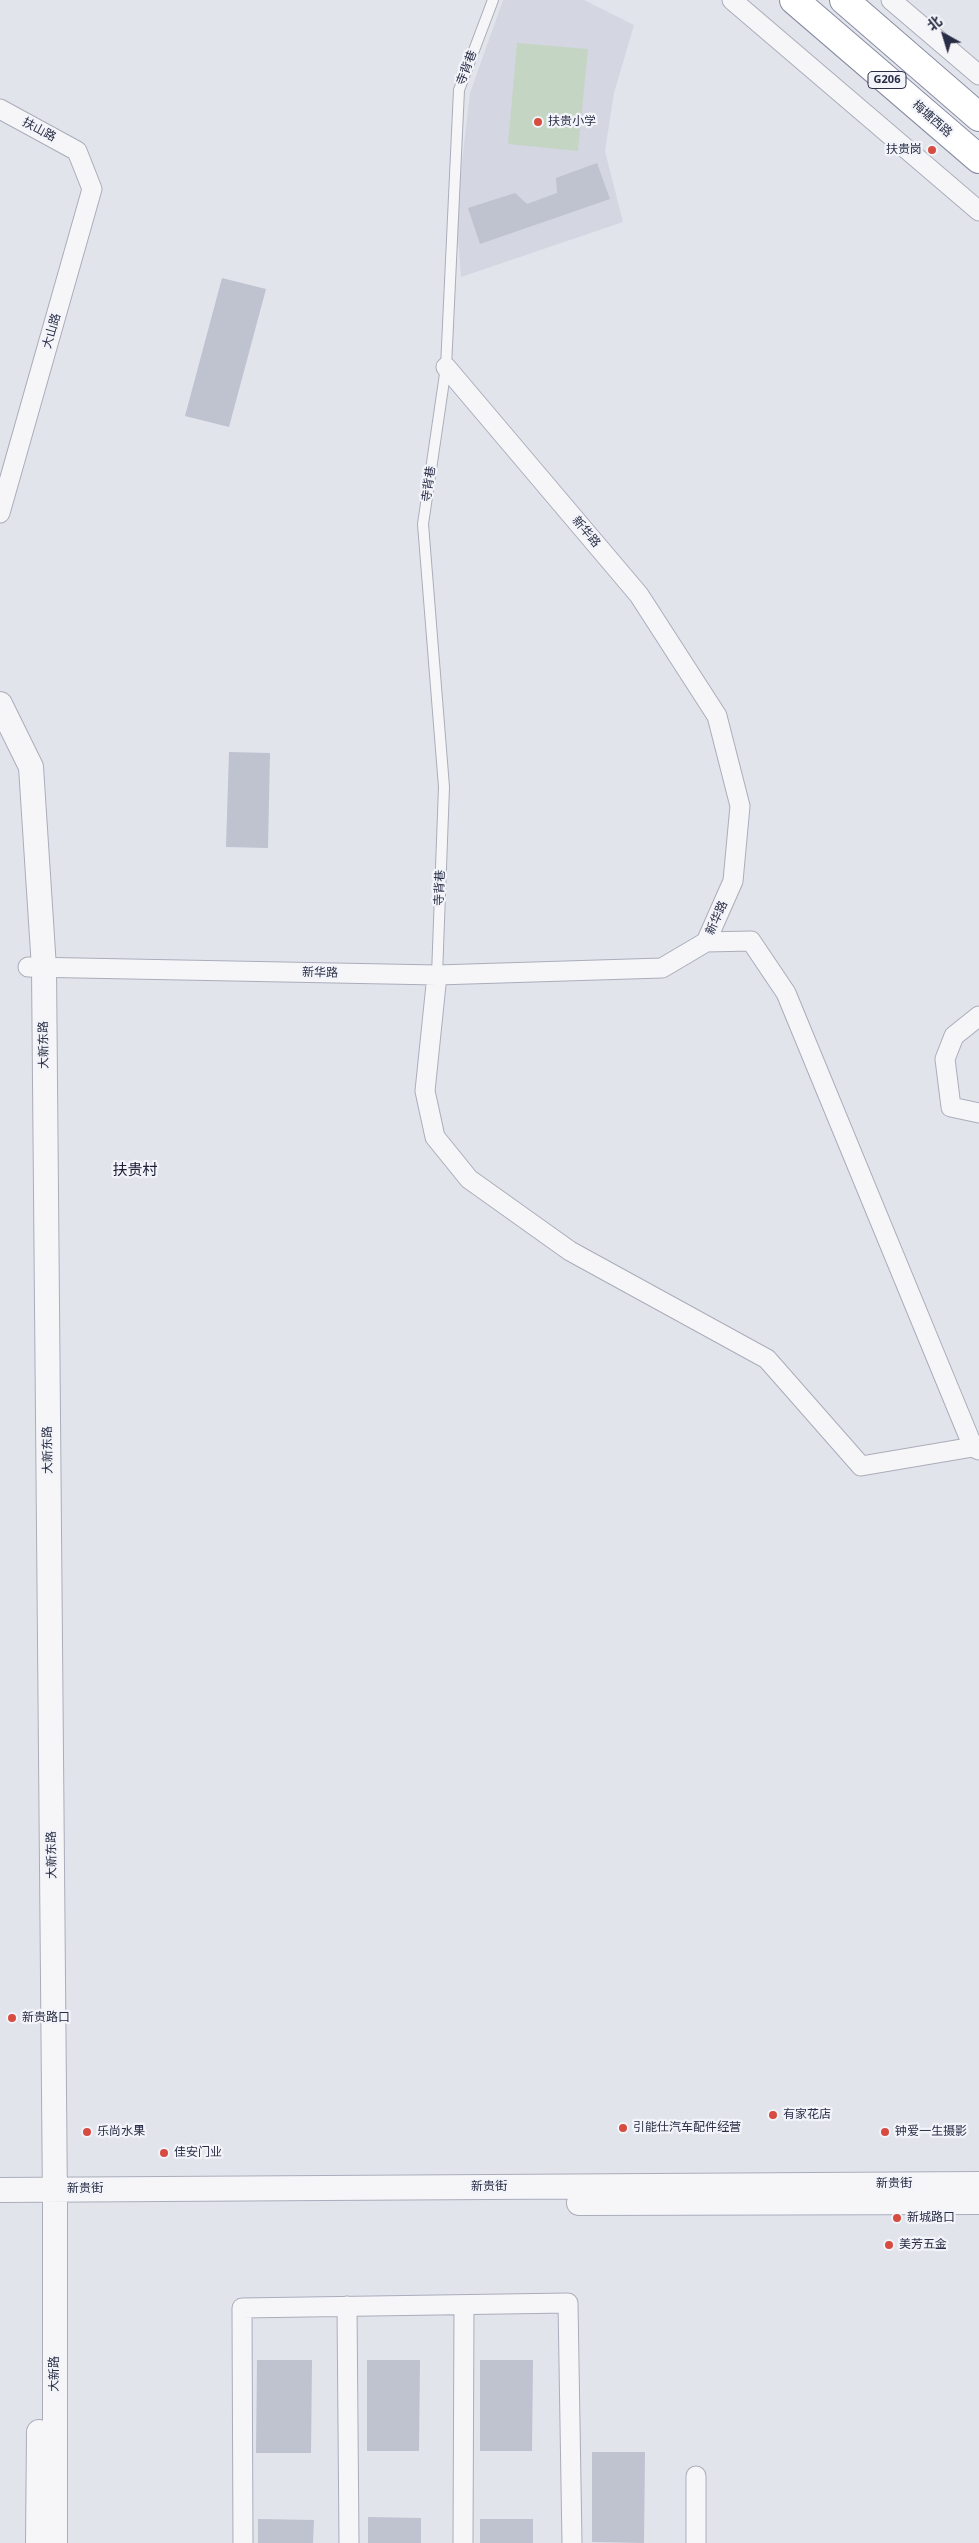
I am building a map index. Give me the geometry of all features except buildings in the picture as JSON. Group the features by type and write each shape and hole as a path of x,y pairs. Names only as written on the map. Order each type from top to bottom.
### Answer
{"highway":[{"name":"梅塘西路","path":"794,0 979,159"},
{"name":"G206","path":"844,0 979,117"}],"street":[{"path":"732,0 979,211"},
{"path":"891,0 979,75"},
{"name":"扶山路","path":"0,110 77,151"},
{"name":"大山路","path":"0,513 92,189 77,151"},
{"name":"新华路","path":"36,968 437,975 662,968 706,942 733,882 740,806 717,716 639,595 446,367"},
{"name":"大新东路","path":"0,704 31,767 36,968 47,2197"},
{"name":"大新东路","path":"0,737 16,768 28,911 36,968"},
{"path":"437,975 425,1091 435,1137 469,1179 570,1251 767,1359 861,1466 976,1449 786,993 751,941 706,942"},
{"path":"979,1016 954,1036 945,1059 951,1107 979,1113"},
{"name":"新贵街","path":"0,2204 47,2197 979,2184"},
{"name":"新贵街","path":"0,2190 47,2197 979,2202"},
{"name":"大新路","path":"38,2543 47,2197"},
{"name":"大新路","path":"47,2197 55,2543"},
{"path":"242,2543 242,2308 568,2303 572,2543"},
{"path":"463,2543 464,2305"},
{"path":"347,2306 349,2543"},
{"path":"696,2476 696,2543"}],"lane":[{"name":"寺背巷","path":"437,975 444,787 423,524 446,367 459,90 493,0"}],"shaded area":[{"name":"扶贵小学","path":"503,0 584,0 634,25 614,93 605,151 623,222 461,277 456,213 470,93"}],"green space":[{"path":"517,43 588,49 578,151 508,144"}],"place":[{"name":"扶贵小学","path":"538,122"},
{"name":"扶贵岗","path":"932,150"},
{"name":"新贵路口","path":"12,2018"},
{"name":"有家花店","path":"773,2115"},
{"name":"引能仕汽车配件经营","path":"623,2128"},
{"name":"乐尚水果","path":"87,2132"},
{"name":"钟爱一生摄影","path":"885,2132"},
{"name":"佳安门业","path":"164,2153"},
{"name":"新城路口","path":"897,2218"},
{"name":"美芳五金","path":"889,2245"}],"district":[{"name":"扶贵村","path":"135,1171"}]}
